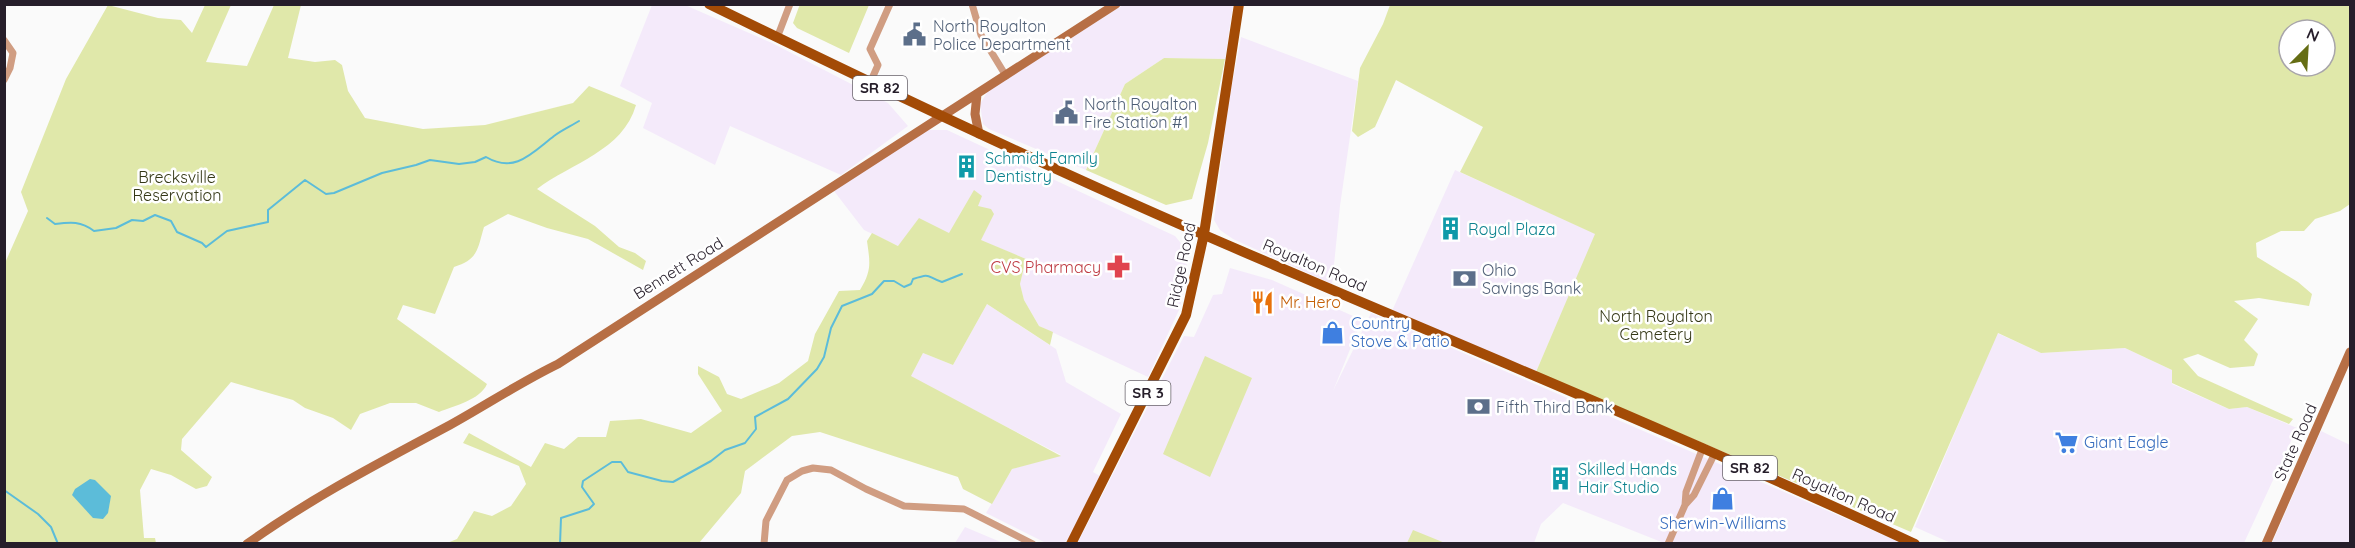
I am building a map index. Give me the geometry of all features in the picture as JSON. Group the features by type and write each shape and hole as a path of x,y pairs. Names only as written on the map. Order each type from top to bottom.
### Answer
{"main road":[{"name":"Royalton Road","path":"709,4 979,134 1204,234 1703,447 1915,543"},
{"name":"Ridge Road","path":"1071,543 1186,315 1204,234 1239,4"}],"street":[{"path":"777,38 790,4"},
{"path":"870,83 878,65 870,49 891,4"},
{"path":"972,4 981,35 1006,76"},
{"name":"Bennett Road","path":"247,543 326,494 479,408 518,383 558,364 1116,4"},
{"path":"4,40 13,53 10,68 4,80"},
{"path":"976,94 975,114 979,134"},
{"name":"State Road","path":"2266,543 2350,352"},
{"path":"1685,505 1686,492 1703,447"},
{"path":"1668,543 1685,505 1694,495 1715,453"},
{"path":"764,543 766,521 787,480 802,471 813,468 831,470 904,506 964,509 1034,543"}],"shaded area":[{"path":"652,5 685,5 772,43 888,103 908,126 841,175 730,126 715,165 643,128 652,103 620,86"},
{"path":"1123,5 1233,5 1225,59 1164,58 1125,84 1086,170 989,129 983,124 980,104 988,91"},
{"path":"1241,37 1358,81 1340,206 1332,284 1233,239 1220,230 1214,220 1228,106"},
{"path":"926,130 947,130 1175,236 1185,248 1187,267 1185,286 1179,310 1148,377 1039,326 1024,300 1020,284 1026,259 980,240 939,265 864,230 834,191"},
{"path":"1455,170 1596,234 1536,372 1392,311"},
{"path":"1230,268 1272,280 1362,320 1333,391 1371,313 1902,543 1664,543 1563,503 1541,524 1534,543 1077,544 1184,336 1194,337 1213,295 1222,294"},
{"path":"987,304 1056,349 1066,382 1121,414 1093,472 1100,476 1070,537 1064,543 1046,543 986,513 1012,469 1061,455 910,377 923,353 953,365"},
{"path":"1997,333 2041,353 2125,348 2172,370 2172,384 2229,409 2247,407 2297,428 2244,543 1953,544 1915,527"},
{"path":"2321,431 2350,445 2350,543 2272,543"},
{"path":"965,527 1003,543 955,543"}],"green space":[{"path":"800,4 869,4 849,53 797,28 793,23"},
{"name":"Brecksville Reservation","path":"108,5 158,18 181,20 192,33 205,5 231,5 206,62 247,66 274,5 301,5 288,58 315,62 335,60 342,65 348,91 365,118 423,129 485,125 573,103 589,86 636,105 620,134 608,145 537,189 595,226 619,247 635,253 646,261 643,270 588,239 508,214 484,227 480,242 472,257 454,267 435,314 403,305 397,319 487,384 484,390 473,398 439,412 416,403 390,403 360,414 351,430 333,418 305,408 293,400 231,382 182,439 181,450 212,477 207,486 196,489 171,475 151,469 140,490 144,538 155,538 156,543 5,544 5,263 28,211 21,192 66,79"},
{"name":"North Royalton Cemetery","path":"1390,5 2350,5 2350,204 2340,211 2315,219 2304,231 2281,231 2256,243 2257,257 2298,282 2312,294 2309,306 2259,298 2234,301 2258,319 2244,340 2258,354 2254,366 2230,368 2198,354 2183,359 2198,376 2293,419 2289,424 2247,407 2229,409 2172,383 2172,370 2125,348 2041,353 1998,333 1911,532 1536,372 1595,234 1460,172 1483,127 1396,80 1375,127 1358,137 1352,131 1360,68 1383,24"},
{"path":"1164,58 1225,59 1208,143 1192,199 1166,205 1086,170 1125,84"},
{"path":"974,190 982,196 978,206 991,209 994,214 981,240 1026,259 1020,284 1024,300 1039,326 1053,332 1050,345 987,304 953,365 923,353 911,376 1061,456 1012,469 992,504 963,489 958,477 820,432 792,436 745,471 741,493 699,543 447,543 457,539 474,511 492,516 511,506 526,484 519,466 463,443 469,433 531,467 545,443 564,449 578,437 606,437 610,421 641,419 691,433 722,411 698,374 698,366 719,377 727,394 741,399 779,383 808,361 815,334 839,291 860,290 868,272 867,241 872,233 898,246 919,218 949,233"},
{"path":"1205,356 1252,378 1210,477 1163,454"},
{"path":"1413,530 1445,543 1407,543"}],"water":[{"path":"90,479 95,480 111,496 108,513 103,519 93,518 72,495 75,489"}],"waterway":[{"path":"47,218 55,224 76,223 85,225 94,231 116,228 132,220 143,221 155,215 171,221 177,232 206,247 227,231 268,222 268,210 305,180 326,194 334,193 382,173 430,160 459,164 475,162 486,157 496,162 514,162 530,155 557,134 579,121"},
{"path":"560,544 561,518 589,509 594,504 582,487 583,481 612,462 621,462 628,472 673,482 711,461 725,450 745,443 756,429 755,417 788,399 817,369 824,357 831,328 842,306 872,294 884,281 894,281 904,287 911,284 913,279 923,276 942,282 962,274"},
{"path":"4,490 38,514 51,527 58,544"}],"place":[{"name":"North Royalton Police Department","path":"915,35"},
{"name":"North Royalton Fire Station #1","path":"1066,113"},
{"name":"Schmidt Family Dentistry","path":"967,167"},
{"name":"Royal Plaza","path":"1450,229"},
{"name":"CVS Pharmacy","path":"1119,267"},
{"name":"Ohio Savings Bank","path":"1464,279"},
{"name":"Mr. Hero","path":"1262,302"},
{"name":"Country Stove & Patio","path":"1333,332"},
{"name":"Fifth Third Bank","path":"1478,407"},
{"name":"Giant Eagle","path":"2066,442"},
{"name":"Skilled Hands Hair Studio","path":"1560,478"},
{"name":"Sherwin-Williams","path":"1723,498"}]}
